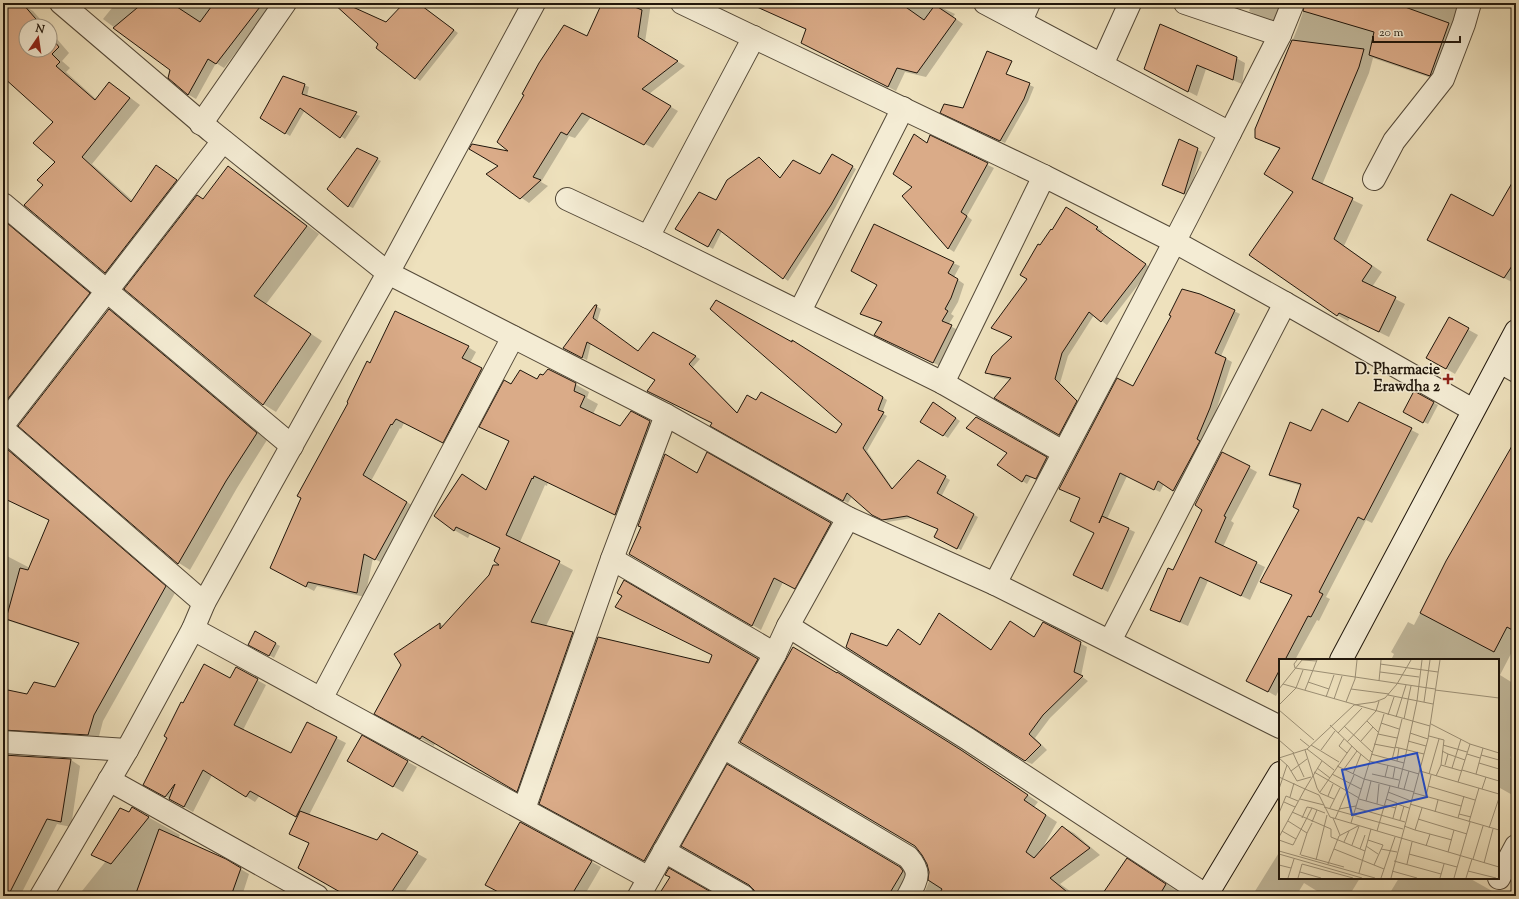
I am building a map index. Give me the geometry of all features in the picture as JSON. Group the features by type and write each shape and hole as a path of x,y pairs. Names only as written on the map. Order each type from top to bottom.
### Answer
{"street":[{"path":"61,3 201,124 388,273 666,415 848,518 995,584 1279,726"},
{"path":"201,124 286,3"},
{"path":"41,896 127,750 193,629 204,603 388,273 534,3"},
{"path":"682,3 1044,176 1175,242 1473,410"},
{"path":"985,3 1025,12 1102,65 1230,133"},
{"path":"1102,65 1130,3"},
{"path":"1185,3 1280,35"},
{"path":"995,584 1063,452 1175,242 1280,35 1293,3"},
{"path":"1374,178 1394,142 1444,79 1470,3"},
{"path":"648,237 754,37"},
{"path":"800,311 903,108"},
{"path":"3,425 222,141"},
{"path":"943,383 1044,176"},
{"path":"567,199 800,311 943,383 1063,452"},
{"path":"3,204 292,446"},
{"path":"1110,641 1285,303"},
{"path":"1342,659 1473,410 1508,366 1516,331"},
{"path":"321,699 513,337"},
{"path":"524,809 612,559 666,415"},
{"path":"3,429 204,603"},
{"path":"193,629 524,809 644,887 775,654 788,626 848,518"},
{"path":"612,559 775,654"},
{"path":"788,626 968,739 1207,896 1279,775"},
{"path":"3,742 127,750"},
{"path":"723,747 908,857 916,867 917,872 917,877 911,895"},
{"path":"109,780 317,896"},
{"path":"1504,880 1516,846"},
{"path":"664,852 743,896"}],"building":[{"path":"3,3 22,3 35,18 18,18 18,58 56,58 60,62 56,66 95,100 109,82 130,98 82,157 131,202 156,165 177,180 105,273 24,205 43,185 37,180 55,162 33,143 53,122 3,77"},
{"path":"143,3 171,3 200,22 214,3 263,3 216,64 208,59 188,95 168,78 170,70 113,28"},
{"path":"333,3 344,3 386,22 404,3 418,3 454,30 415,79 376,48 378,44"},
{"path":"602,3 625,3 642,10 638,37 678,61 642,89 671,106 644,145 582,113 567,135 561,132 533,177 541,180 520,199 486,174 498,166 469,149 472,144 508,151 497,142 524,95 522,94 539,63 564,25 587,36"},
{"path":"748,3 900,3 924,20 935,5 956,19 917,73 897,68 888,87 801,43 806,29"},
{"path":"1305,3 1394,3 1449,23 1430,76 1369,55 1374,32 1303,11"},
{"path":"1160,24 1237,57 1233,80 1197,65 1188,92 1144,69"},
{"path":"1292,40 1364,49 1359,67 1312,179 1353,198 1334,239 1372,266 1362,281 1396,297 1379,332 1339,313 1337,316 1249,255 1293,192 1264,174 1280,148 1255,138 1255,129"},
{"path":"987,51 1012,61 1006,74 1030,83 1024,99 1000,141 940,113 944,104 963,108"},
{"path":"283,76 305,84 302,94 357,112 340,138 300,108 285,134 260,118"},
{"path":"914,134 927,143 930,135 988,163 961,212 967,216 948,249 902,196 912,187 893,174"},
{"path":"1179,139 1198,148 1184,194 1162,185"},
{"path":"357,148 378,158 348,207 327,189"},
{"path":"832,154 853,166 831,205 783,279 718,229 708,247 675,229 699,192 716,200 727,180 759,157 780,178 793,160 820,174"},
{"path":"228,166 307,226 254,296 311,334 263,405 124,289 197,195 203,199"},
{"path":"1516,176 1516,260 1504,278 1427,240 1451,194 1493,216"},
{"path":"1066,207 1098,227 1096,229 1146,264 1101,322 1089,312 1062,353 1055,379 1077,401 1059,435 994,398 1011,378 985,373 992,356 1012,337 991,328 1027,279 1020,275 1038,244 1040,245 1051,229 1052,230"},
{"path":"7,223 90,293 3,405 3,227"},
{"path":"874,224 954,262 948,273 958,279 945,309 948,311 942,321 952,325 933,363 874,335 882,322 860,314 877,285 851,271"},
{"path":"1182,289 1200,294 1235,310 1215,353 1226,358 1210,408 1197,439 1200,441 1173,491 1158,481 1154,490 1120,473 1099,523 1102,516 1129,528 1102,589 1073,575 1094,533 1070,521 1080,498 1059,489 1117,378 1133,386 1171,316 1169,315"},
{"path":"716,300 792,342 792,340 883,397 878,410 884,412 863,448 892,489 918,460 946,476 937,493 974,514 957,549 934,537 938,529 907,516 882,520 872,515 847,493 843,501 710,426 712,423 647,391 655,380 587,342 582,358 563,348 595,305 597,305 593,318 638,351 653,332 696,356 689,364 737,413 747,395 756,400 761,392 836,433 842,424 710,309"},
{"path":"109,309 257,433 226,481 178,564 18,426"},
{"path":"395,311 469,346 462,358 482,368 443,443 396,419 392,425 391,424 363,475 407,502 375,560 364,554 357,593 308,582 306,587 270,568 301,498 297,496 348,403 347,402 367,361 370,363"},
{"path":"1449,317 1469,328 1446,369 1426,358"},
{"path":"548,369 576,383 574,391 585,396 580,407 620,426 631,411 650,421 615,515 534,476 506,535 560,561 531,622 573,632 517,792 422,736 420,739 374,714 401,665 394,654 440,623 440,629 489,575 493,565 499,565 494,561 500,548 456,527 454,531 434,516 462,474 486,490 509,441 479,427 504,380 511,384 520,370 537,379 540,374 543,375"},
{"path":"1414,391 1434,402 1423,423 1403,412"},
{"path":"933,402 956,418 943,436 920,422"},
{"path":"1359,402 1412,428 1364,520 1358,517 1319,592 1323,594 1311,617 1308,616 1286,659 1279,659 1279,671 1268,692 1246,681 1292,595 1260,582 1299,510 1293,507 1301,484 1269,475 1290,422 1311,431 1322,409 1348,422"},
{"path":"976,417 1047,457 1036,479 1026,475 1022,482 997,465 1007,453 966,428"},
{"path":"1516,439 1516,632 1507,627 1494,652 1420,613 1446,561"},
{"path":"7,449 166,586 94,715 88,735 3,730 3,689 27,694 34,682 55,687 79,643 6,619 20,568 28,570 49,520 3,498 3,454"},
{"path":"707,452 831,523 795,589 774,578 752,626 629,554 641,527 638,526 665,454 697,473"},
{"path":"1222,452 1250,466 1224,516 1226,517 1215,542 1257,562 1241,596 1200,577 1180,622 1150,610 1168,568 1173,570 1202,510 1195,505"},
{"path":"624,580 758,659 644,861 539,804 598,637 709,663 712,655 615,607 622,596 617,593"},
{"path":"939,613 991,650 1010,621 1034,637 1043,622 1081,642 1074,672 1083,676 1043,715 1029,734 1041,745 1025,761 846,647 851,633 887,646 898,629 920,645"},
{"path":"255,631 276,643 269,656 248,645"},
{"path":"793,647 837,672 961,750 1028,795 1024,800 1046,815 1026,852 1034,858 1062,826 1090,848 1050,878 1072,896 938,896 942,889 928,880 929,872 927,864 915,846 740,742"},
{"path":"204,664 230,678 236,667 258,679 234,725 291,753 307,722 337,737 296,817 250,791 246,797 203,770 184,807 169,799 175,784 165,797 143,785 167,738 164,736 181,702 183,703"},
{"path":"362,735 408,761 393,787 347,761"},
{"path":"3,755 71,759 61,822 47,819 8,896 3,896"},
{"path":"727,764 900,867 903,871 888,896 755,896 754,890 749,885 681,846"},
{"path":"132,807 149,817 111,864 91,855 120,808 129,812"},
{"path":"300,811 377,840 382,833 418,852 389,896 347,896 298,868 309,843 289,834"},
{"path":"520,822 592,861 571,896 506,896 485,885"},
{"path":"159,829 226,859 241,868 231,896 135,896"},
{"path":"1127,858 1166,884 1159,896 1101,896"},
{"path":"669,868 718,896 658,896 670,877 665,875"}],"place":[{"name":"D. Pharmacie Erawdha 2","path":"1448,379"}]}
